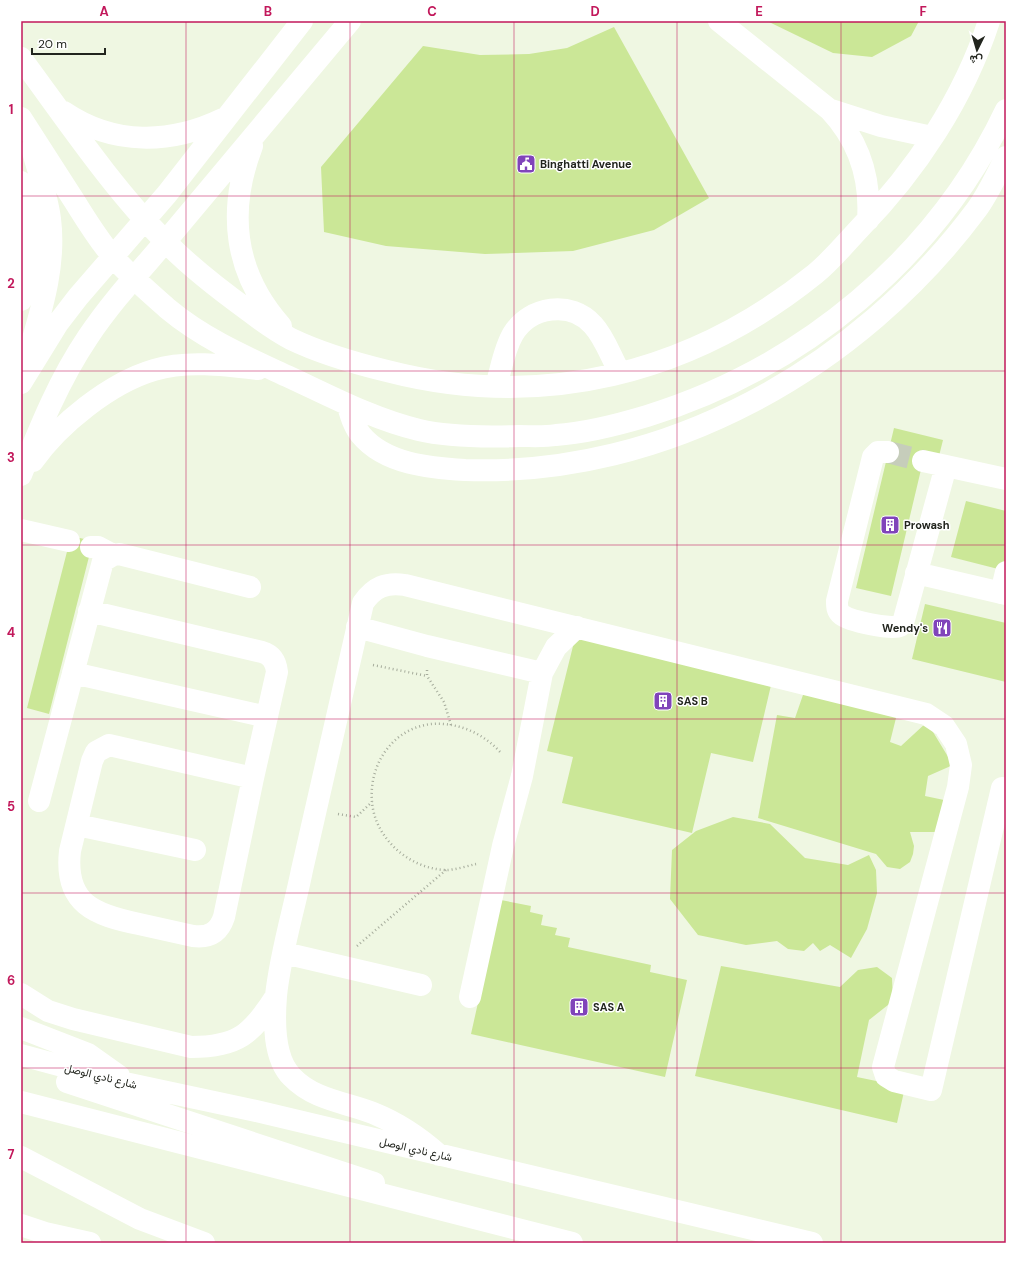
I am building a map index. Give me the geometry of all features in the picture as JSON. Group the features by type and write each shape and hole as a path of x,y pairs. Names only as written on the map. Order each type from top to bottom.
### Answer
{"main road":[{"path":"21,383 58,322 112,256 167,194 302,21"},
{"path":"21,476 47,411 66,373 88,337 113,302 262,128 350,21"},
{"path":"719,21 830,110 842,122 859,152 868,185 868,220"},
{"path":"21,58 121,191 165,242 232,299 292,339 359,364 418,379 479,387 540,387 601,378 660,363 716,339 769,308 818,272 892,194 932,137 951,106 979,52 990,21"},
{"path":"57,106 75,119 96,128 140,138 162,138 184,134 205,128 225,118"},
{"path":"830,110 880,126 932,137"},
{"path":"23,122 85,218 112,256 170,311 206,336 244,358 284,375 348,406 420,430 485,437 556,436 615,426 682,405 739,380 807,341 862,298 913,249 957,194 994,135 1006,110"},
{"path":"21,383 48,284 52,247 50,218 44,190 23,122"},
{"path":"262,128 250,152 240,185 237,206 240,247 248,273 260,297 275,319 292,339"},
{"path":"348,406 360,435 386,454 409,463 456,469 502,470 554,465 597,458 670,439 730,413 787,382 864,328 925,271 978,208 1006,157"},
{"path":"21,182 28,201 32,235 30,269 21,300"},
{"path":"496,386 513,334 521,324 531,316 544,311 556,309 570,311 582,316 592,324 600,335 620,373"},
{"path":"21,476 56,435 78,415 127,382 154,370 180,366 206,365 246,368 284,375"},
{"path":"888,452 878,452 873,457 837,601 837,607 844,616 849,618 891,628 900,626 903,622 946,466"},
{"path":"923,461 1006,479"},
{"path":"21,530 69,541"},
{"path":"92,547 98,547 113,555"},
{"path":"39,801 100,566 107,557 118,554 250,586"},
{"path":"916,573 1004,586"},
{"path":"439,1155 424,1141 390,1120 371,1112 336,1103 305,1087 292,1077 283,1064 278,1049 276,996 284,953 363,603 370,593 380,586 393,583 577,627 926,714 944,726 956,744 958,751 961,765 958,787 884,1067 886,1076 889,1080 931,1090 1002,788"},
{"path":"89,611 267,653 275,661 277,672 224,917 218,929 207,936 193,936 113,918 90,908 81,899 74,888 70,876 70,851 93,756 104,746 114,745 253,778"},
{"path":"357,627 427,646 542,673"},
{"path":"470,998 503,846 522,776 542,673 556,647 577,627"},
{"path":"73,673 267,717"},
{"path":"77,825 194,850"},
{"path":"284,953 421,986"},
{"path":"21,994 48,1010 73,1019 174,1044 211,1047 228,1044 245,1035 264,1015 276,996"},
{"path":"21,1028 88,1054 116,1073 125,1083"},
{"name":"شارع نادي الوصل","path":"21,1055 125,1083 256,1111 804,1242"},
{"path":"21,1067 190,1122 479,1220"},
{"path":"21,1102 572,1243"},
{"path":"21,1157 129,1214 181,1236 204,1243"},
{"path":"21,1225 45,1233 90,1243"}],"path":[{"path":"427,646 426,676 444,702 452,725"},
{"path":"349,660 426,676"},
{"path":"503,846 477,863 446,870 420,864 396,850 380,828 372,802 373,778 381,756 397,738 417,726 452,725 476,732 499,751 522,776"},
{"path":"316,809 356,818 372,802"},
{"path":"335,965 446,870"}],"building":[{"path":"767,21 919,21 911,36 872,57 833,53"},
{"path":"614,27 709,198 654,230 573,251 485,254 386,246 324,232 321,167 423,46 480,55 529,54 567,48"},
{"name":"Prowash","path":"894,428 943,440 938,460 924,457 891,596 856,588"},
{"path":"966,501 1006,511 1006,571 951,557"},
{"path":"71,536 93,541 49,714 27,708"},
{"path":"925,604 1006,623 1006,682 912,659"},
{"name":"SAS B","path":"576,634 772,681 753,762 711,753 692,833 562,803 573,757 547,751"},
{"path":"804,692 897,714 890,742 901,746 927,722 953,765 928,776 925,796 944,800 936,832 910,832 914,846 913,854 910,862 900,869 887,867 876,854 758,818 777,715 795,718"},
{"path":"733,817 770,824 805,858 848,865 869,855 876,870 877,893 867,929 851,958 830,945 820,951 813,943 804,951 788,949 777,941 746,945 698,935 670,899 672,850 696,831"},
{"name":"SAS A","path":"501,900 531,906 530,912 543,915 541,925 557,928 555,935 570,938 568,947 651,965 650,972 687,980 665,1077 471,1034"},
{"path":"721,966 840,987 858,970 877,967 892,978 893,1001 869,1020 857,1077 905,1087 897,1123 695,1076"}],"tunnel":[{"path":"888,452 923,461"}],"place":[{"name":"Binghatti Avenue","path":"526,164"},
{"name":"Prowash","path":"890,525"},
{"name":"Wendy's","path":"942,628"},
{"name":"SAS B","path":"663,701"},
{"name":"SAS A","path":"579,1007"}]}
